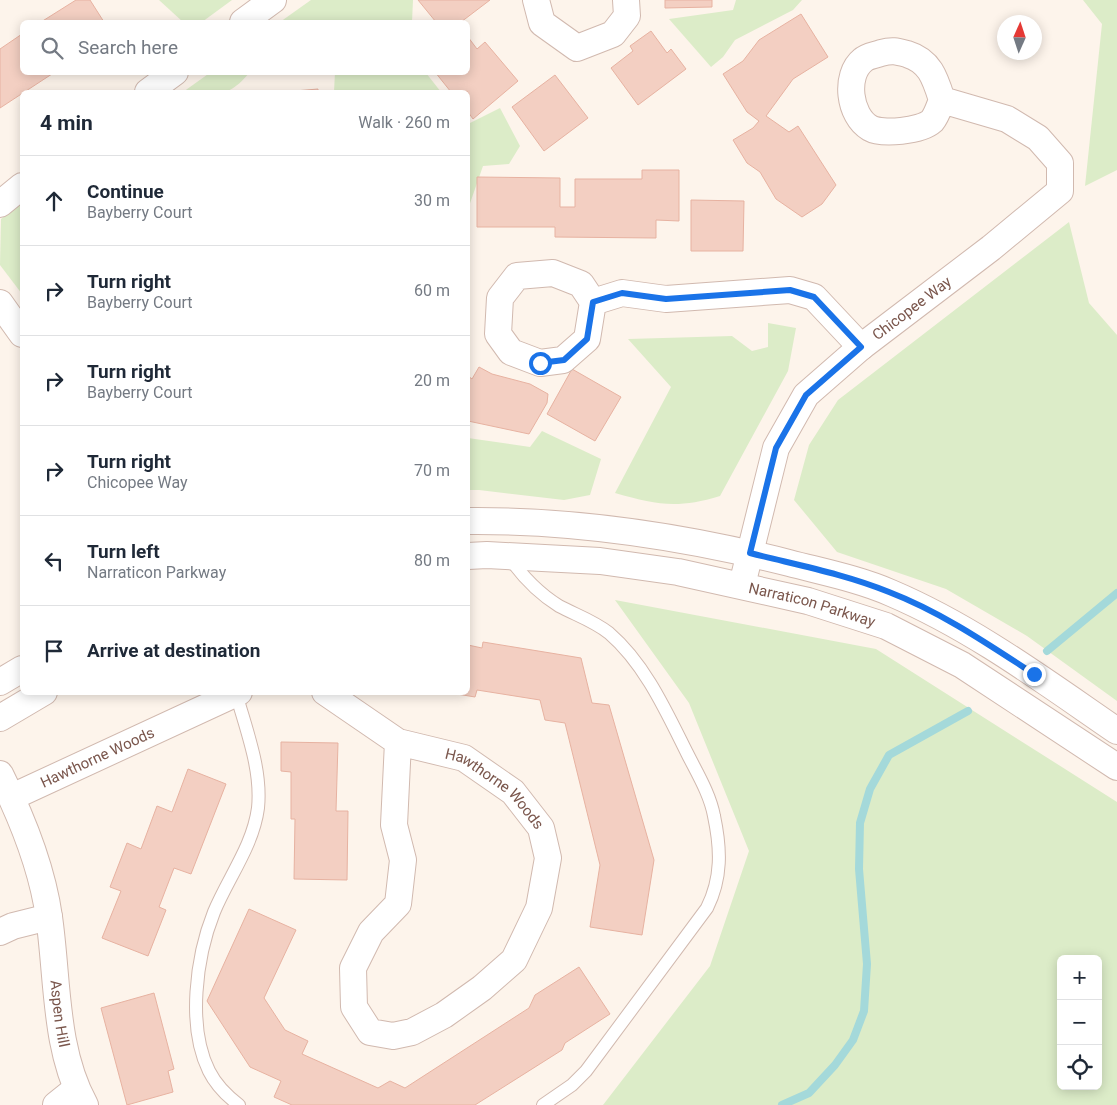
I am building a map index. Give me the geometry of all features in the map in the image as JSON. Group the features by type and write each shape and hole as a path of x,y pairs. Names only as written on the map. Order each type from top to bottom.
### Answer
{"street":[{"path":"246,20 273,0"},
{"path":"536,0 542,22 577,48 613,34 626,16 626,0"},
{"path":"151,90 171,75"},
{"name":"Chicopee Way","path":"742,585 776,448 806,395 861,347 922,298 978,258 1060,191 1060,163 1038,138 1007,119 942,100"},
{"path":"0,204 20,188"},
{"path":"593,302 622,293 666,299 790,290 814,297 861,347"},
{"path":"0,303 20,331"},
{"path":"470,521 585,525 641,532 750,553 843,577 889,592 933,612 983,640 1117,731"},
{"name":"Narraticon Parkway","path":"470,556 600,560 678,572 808,601 886,626 920,642 985,679 1117,767"},
{"path":"0,682 20,669"},
{"path":"0,718 39,695"},
{"name":"Hawthorne Woods","path":"12,797 233,695"},
{"name":"Hawthorne Woods","path":"334,695 355,702 398,742 464,758 513,792 541,828 548,858 540,908 514,960 482,988 444,1015 412,1032 393,1036 370,1032 354,1007 353,968 371,932 398,904 403,860 394,825 398,742"},
{"name":"Aspen Hill","path":"0,774 12,797 44,887 66,1059 81,1097"},
{"path":"0,932 13,926 49,917"},
{"path":"56,1105 81,1097"}],"lane":[{"path":"508,556 522,576 538,590 557,604 592,621 631,654 665,708 701,780 714,814 718,840 719,872 717,890 707,908 586,1071 572,1085 543,1105"},
{"path":"238,695 255,762 258,808 254,827 245,849 214,912 201,955 197,1002 200,1046 209,1071 219,1087 239,1105"}],"green space":[{"path":"159,0 232,0 205,20 181,20"},
{"path":"311,0 413,0 412,20 283,20"},
{"path":"736,0 802,0 793,10 735,40 723,57 711,67 669,19 733,10"},
{"path":"1083,0 1117,0 1117,170 1085,186 1102,24"},
{"path":"207,75 247,75 229,90 186,90"},
{"path":"335,75 428,75 439,90 334,90"},
{"path":"500,108 520,146 509,164 483,166 470,203 470,123"},
{"path":"20,204 20,291 0,265 1,219"},
{"path":"1069,222 1089,303 1117,335 1117,701 1027,636 946,589 837,552 794,500 809,445 838,400"},
{"path":"768,323 796,328 788,371 720,496 691,503 667,504 655,503 615,493 671,387 628,339 732,336 752,351 768,347"},
{"path":"542,431 601,459 590,495 564,500 470,490 470,438 530,447"},
{"path":"615,600 876,649 1117,802 1117,1105 603,1105 710,966 749,851 689,703"}],"building":[{"path":"76,0 90,0 103,20 44,20"},
{"path":"418,0 490,0 464,20 434,20"},
{"path":"665,0 712,0 712,7 665,8"},
{"path":"801,14 828,57 793,79 766,116 789,132 798,126 836,185 822,204 802,217 776,199 760,172 747,163 733,140 753,128 759,121 747,112 723,74 743,61 759,40"},
{"path":"651,31 667,53 671,49 686,69 638,105 611,68 633,51 630,46"},
{"path":"20,35 20,75 50,75 28,90 20,90 20,95 0,108 0,49"},
{"path":"470,40 477,49 485,42 518,81 473,119 470,115 470,90 449,90 437,75 470,75"},
{"path":"555,75 588,118 544,151 512,107"},
{"path":"642,170 679,170 679,221 656,220 656,238 555,237 555,227 477,227 477,177 560,178 560,207 575,207 575,179 642,179"},
{"path":"691,200 744,201 743,251 691,251"},
{"path":"479,367 492,374 530,384 548,394 547,403 529,434 470,421 470,378 472,379"},
{"path":"572,369 621,397 595,441 547,414"},
{"path":"483,642 581,658 592,703 609,705 654,860 642,935 590,927 600,865 565,723 545,720 540,700 477,690 475,697 463,695 470,695 470,645 482,648"},
{"path":"281,742 338,743 336,811 348,811 347,880 294,879 295,819 291,819 291,772 281,771"},
{"path":"188,769 226,784 191,874 174,868 159,907 166,910 148,956 102,938 121,891 110,887 127,843 141,849 157,806 172,812"},
{"path":"249,909 296,930 264,998 285,1030 308,1041 302,1054 378,1088 390,1081 405,1088 529,1008 535,995 579,967 610,1014 565,1043 562,1050 475,1105 292,1105 274,1097 281,1081 250,1067 207,1001"},
{"path":"154,993 174,1069 168,1071 173,1092 127,1105 101,1008"}],"waterway":[{"path":"1047,651 1117,593"},
{"path":"782,1105 809,1093 835,1065 853,1040 864,1011 867,964 859,869 860,823 870,789 889,755 968,711"}],"route":[{"path":"540,363 564,360 587,339 593,302 622,293 666,299 790,290 814,297 861,347 806,395 776,448 750,553 843,577 889,592 933,612 983,640 1034,674"}]}
